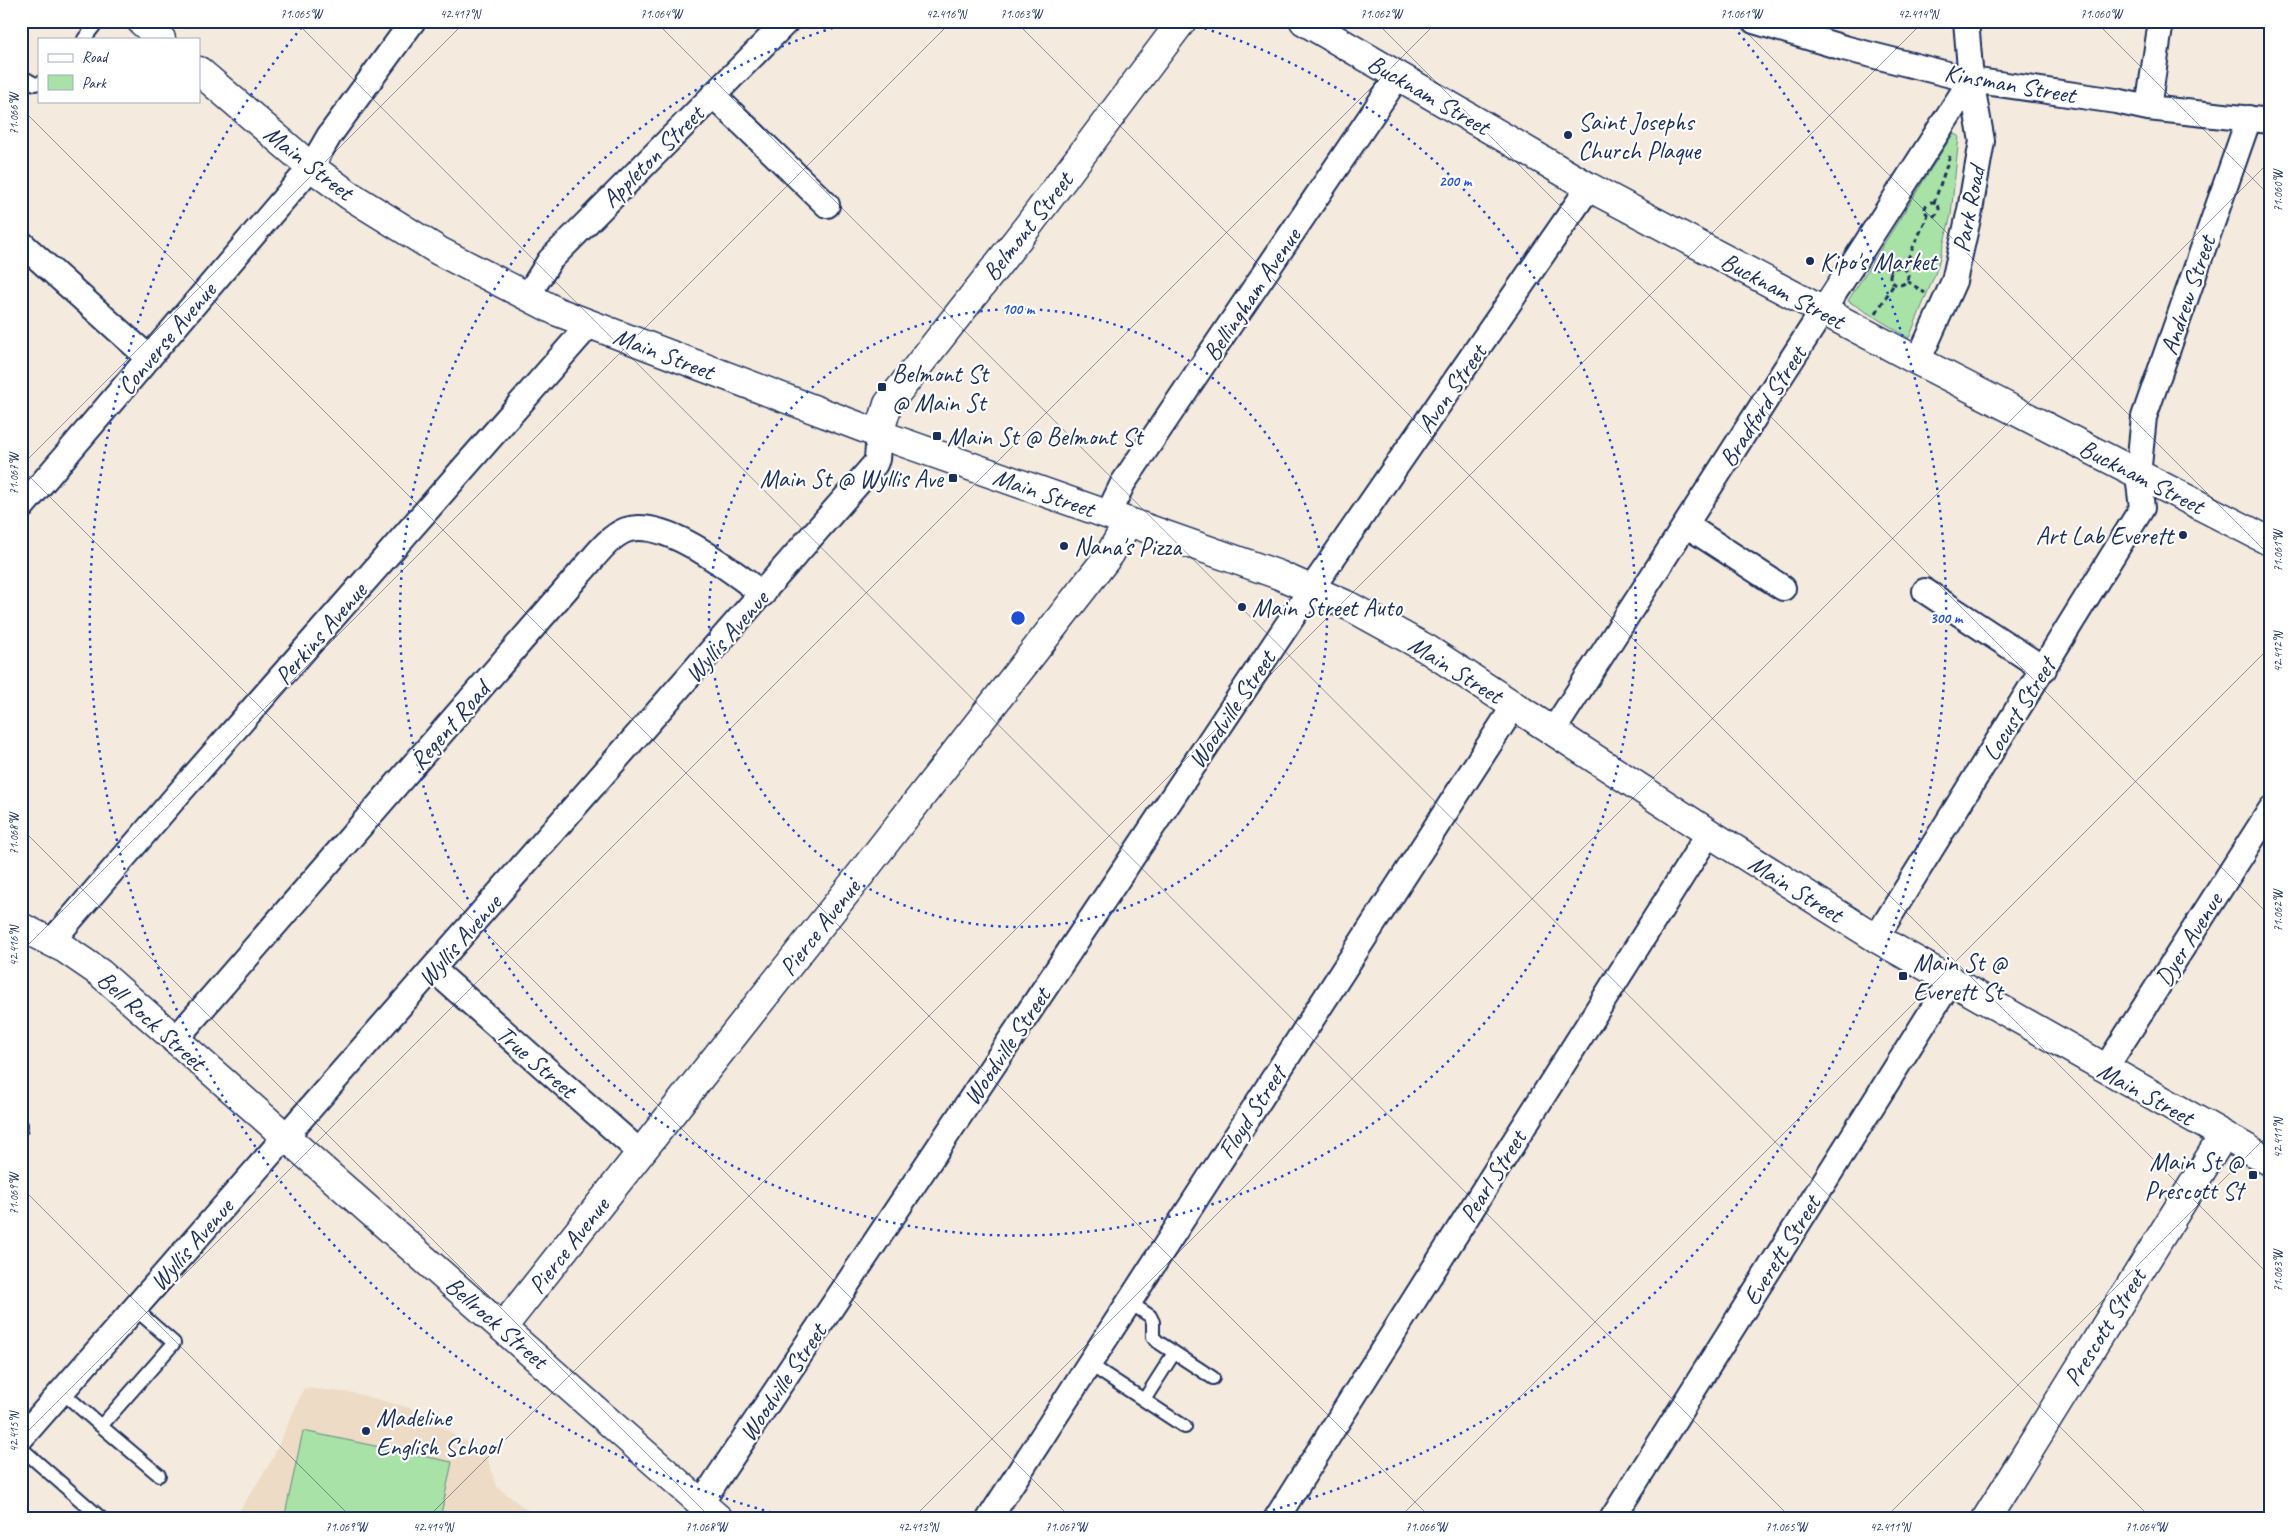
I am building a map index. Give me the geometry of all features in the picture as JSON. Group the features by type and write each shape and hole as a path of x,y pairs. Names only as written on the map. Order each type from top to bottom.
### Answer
{"street":[{"name":"Converse Avenue","path":"21,508 311,167 329,136 413,21"},
{"name":"Appleton Street","path":"527,297 550,260 787,21"},
{"name":"Belmont Street","path":"879,434 888,404 1034,218 1182,21"},
{"name":"Bucknam Street","path":"1304,21 1589,187 1864,333 2271,542"},
{"name":"Kinsman Street","path":"1754,21 1844,48 1971,80 2116,101 2148,108 2260,119"},
{"path":"1966,21 1971,80"},
{"path":"2148,108 2161,21"},
{"name":"Main Street","path":"200,72 311,167 386,219 439,251 527,297 589,325 879,434 1279,574 1312,588 1385,625 1553,731 1709,834 1876,938 1950,982 2271,1162"},
{"name":"Bellingham Avenue","path":"1118,518 1124,483 1398,76"},
{"name":"Bradford Street","path":"1553,731 1971,80"},
{"name":"Park Road","path":"1918,361 1954,282 1970,210 1982,141 1971,80"},
{"path":"713,95 827,206"},
{"name":"Andrew Street","path":"2138,475 2144,417 2260,119"},
{"name":"Avon Street","path":"1312,588 1589,187"},
{"path":"21,243 149,358"},
{"name":"Perkins Avenue","path":"52,941 589,325"},
{"name":"Wyllis Avenue","path":"21,1438 135,1309 279,1132 434,970 875,464 879,434"},
{"name":"Locust Street","path":"1876,938 2142,508 2138,475"},
{"name":"Pierce Avenue","path":"503,1327 1110,554 1118,518"},
{"path":"1686,525 1783,588"},
{"name":"Regent Road","path":"174,1041 581,572 616,537 625,531 637,528 657,531 671,536 718,562 763,594"},
{"name":"Woodville Street","path":"703,1514 1312,588"},
{"path":"1925,591 2044,669"},
{"name":"Floyd Street","path":"989,1519 1514,706"},
{"name":"Dyer Avenue","path":"2105,1069 2271,809"},
{"name":"Pearl Street","path":"1276,1519 1709,834"},
{"name":"Bell Rock Street","path":"21,927 52,941 100,973 174,1041 279,1132"},
{"name":"True Street","path":"434,970 641,1153"},
{"name":"Everett Street","path":"1612,1519 1950,982"},
{"name":"Bellrock Street","path":"279,1132 503,1327 703,1514"},
{"name":"Prescott Street","path":"1986,1519 2223,1136"}],"lane":[{"path":"85,38 98,21"},
{"path":"21,76 35,84 38,83"},
{"path":"1129,1302 1150,1316 1153,1322 1153,1337 1213,1378"},
{"path":"101,1426 174,1343 135,1309"},
{"path":"1144,1400 1174,1353"},
{"path":"1089,1364 1185,1427"},
{"path":"62,1392 159,1475"},
{"path":"21,1448 102,1519"}],"path":[{"path":"1934,203 1951,154"},
{"path":"1929,202 1939,207 1938,213 1934,216 1928,215 1925,211 1929,202"},
{"path":"1904,267 1928,215"},
{"path":"1898,267 1904,267 1909,274 1907,281 1901,285 1894,284 1890,278 1892,271 1898,267"},
{"path":"1864,333 1894,284"}],"shaded area":[{"name":"Madeline English School","path":"304,1388 354,1393 410,1408 486,1454 497,1487 539,1519 234,1519 272,1460"}],"green space":[{"path":"1953,134 1959,136 1951,215 1937,269 1909,338 1848,301"},
{"path":"303,1431 452,1462 440,1519 284,1519"}],"place":[{"name":"Saint Josephs Church Plaque","path":"1568,135"},
{"name":"Kipo's Market","path":"1810,261"},
{"name":"Belmont St @ Main St","path":"882,387"},
{"name":"Main St @ Belmont St","path":"937,436"},
{"name":"Main St @ Wyllis Ave","path":"953,478"},
{"name":"Art Lab Everett","path":"2183,535"},
{"name":"Nana's Pizza","path":"1064,546"},
{"name":"Main Street Auto","path":"1242,607"},
{"name":"Main St @ Everett St","path":"1903,976"},
{"name":"Main St @ Prescott St","path":"2253,1175"},
{"name":"Madeline English School","path":"366,1431"}]}
